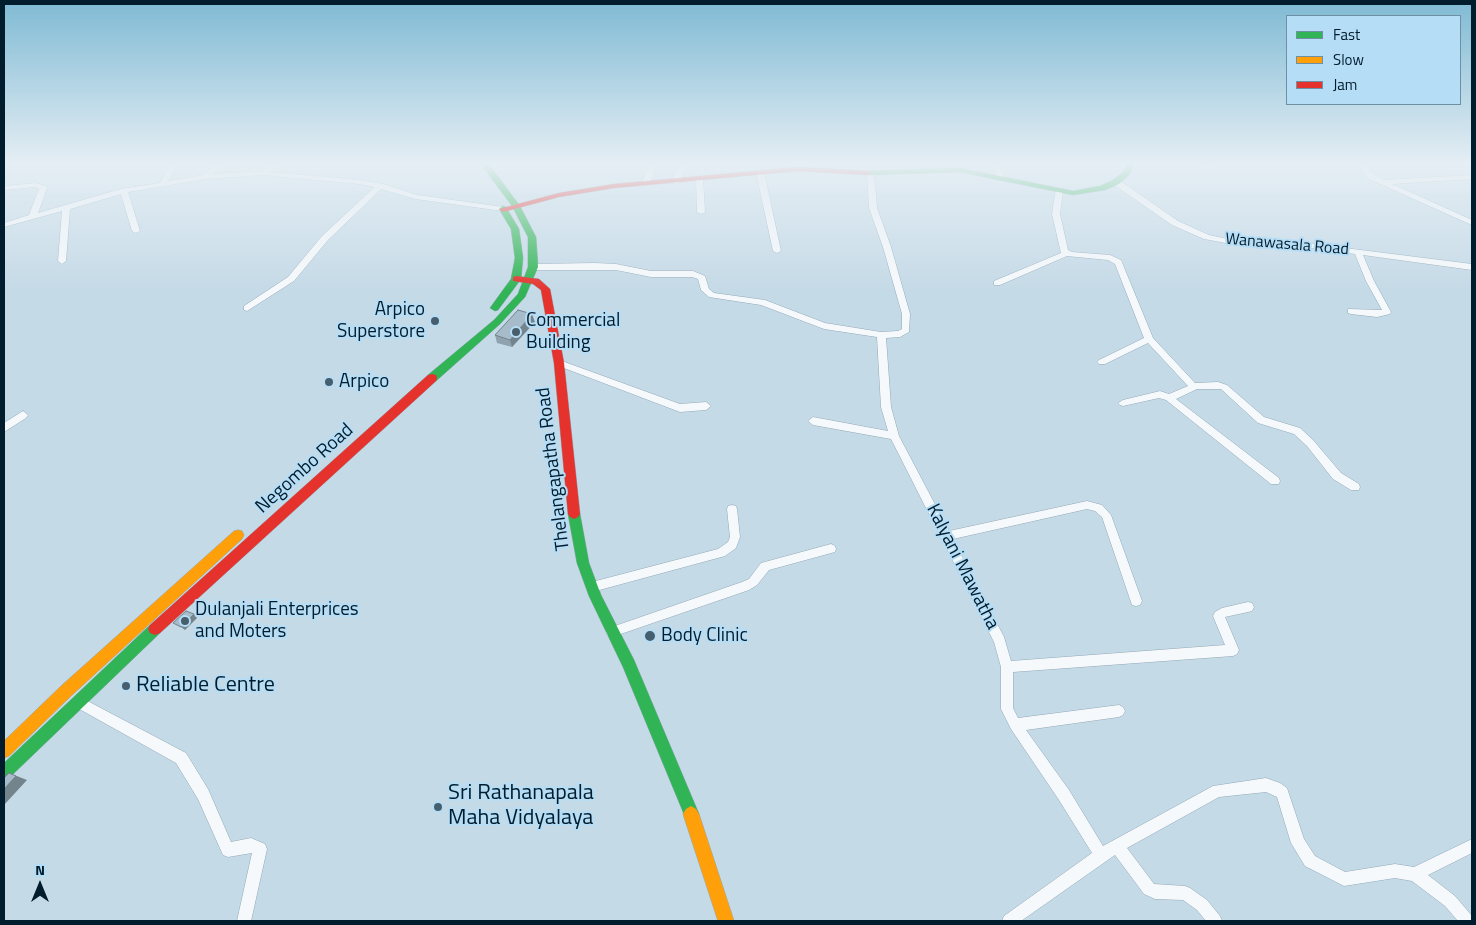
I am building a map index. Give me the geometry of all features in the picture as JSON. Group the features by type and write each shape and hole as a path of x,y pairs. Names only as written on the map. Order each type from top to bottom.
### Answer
{"main road":[{"path":"384,405 500,304 516,279 519,258 518,239 500,206"},
{"path":"502,209 515,206"},
{"name":"Negombo Road","path":"4,773 77,701 347,453 504,315 522,295 530,280 533,267 534,248 532,237 516,206"},
{"path":"516,279 530,280"},
{"name":"Thelangapatha Road","path":"530,280 540,283 545,289 559,363 572,505 583,563 673,766 696,827 726,921"},
{"name":"Negombo Road","path":"4,751 66,691 249,526"}],"street":[{"path":"32,218 36,206"},
{"path":"4,225 72,206"},
{"path":"129,206 136,231"},
{"path":"248,308 291,279 325,238 359,206"},
{"path":"483,206 502,209"},
{"path":"701,206 701,212"},
{"path":"767,206 777,251"},
{"path":"533,267 595,266 616,267 651,274 694,274 702,278 705,290 712,295 762,302 824,326 881,335 900,334 906,330 906,314 887,247 873,206"},
{"path":"1057,206 1056,214 1064,251 1067,253"},
{"name":"Wanawasala Road","path":"1151,206 1175,223 1206,237 1237,243 1297,244 1472,267"},
{"path":"1435,206 1472,223"},
{"path":"62,261 66,208"},
{"path":"1351,311 1377,314 1387,312 1370,281 1358,252"},
{"path":"998,283 1067,253 1110,258 1118,262 1149,339 1193,386"},
{"name":"Kalyani Mawatha","path":"881,335 886,407 894,436 1000,641 1007,667 1007,710 1015,726 1064,796 1101,855"},
{"path":"1102,362 1149,339"},
{"path":"559,363 680,408 706,406"},
{"path":"1168,398 1193,388 1193,386 1218,384 1224,387 1261,420 1297,431 1310,443 1337,476 1355,487"},
{"path":"1123,402 1160,394 1168,398 1276,481"},
{"path":"4,428 23,415"},
{"path":"813,421 894,436"},
{"path":"946,536 1087,505 1098,508 1106,515 1136,600"},
{"path":"592,587 721,553 732,545 735,536 732,509"},
{"path":"612,632 745,586 753,582 765,566 832,549"},
{"path":"1007,667 1233,650 1219,616 1222,613 1248,608"},
{"path":"66,691 77,701 181,758 203,794 228,850 251,845 260,849 244,921"},
{"path":"1015,726 1118,711"},
{"path":"1015,919 1101,855 1218,791 1266,785 1282,793 1298,843 1310,860 1344,879 1395,871 1415,874 1450,901 1466,921"},
{"path":"1415,874 1472,846"},
{"path":"1118,847 1149,889 1155,892 1185,893 1202,905 1215,921"}],"building":[{"path":"518,310 532,314 510,340 495,335"},
{"path":"186,611 194,614 181,627 173,623"},
{"path":"9,773 16,776 4,789 4,778"}],"traffic: fast":[{"path":"432,378 497,322 522,295 533,267 532,237 516,206"},
{"path":"495,308 516,279 519,258 515,229 503,209"},
{"path":"574,514 583,563 595,596 629,664 691,814"},
{"path":"4,773 155,629"}],"traffic: slow":[{"path":"4,751 66,691 238,535"},
{"path":"691,814 726,921"}],"traffic: jam":[{"path":"503,209 514,206"},
{"path":"516,279 536,281 545,289 559,363 574,514"},
{"path":"155,629 432,378"}],"place":[{"name":"Arpico Superstore","path":"435,321"},
{"name":"Commercial Building","path":"516,332"},
{"name":"Arpico","path":"329,382"},
{"name":"Dulanjali Enterprices and Moters","path":"185,621"},
{"name":"Body Clinic","path":"650,636"},
{"name":"Reliable Centre","path":"126,686"},
{"name":"Sri Rathanapala Maha Vidyalaya","path":"438,807"}]}
